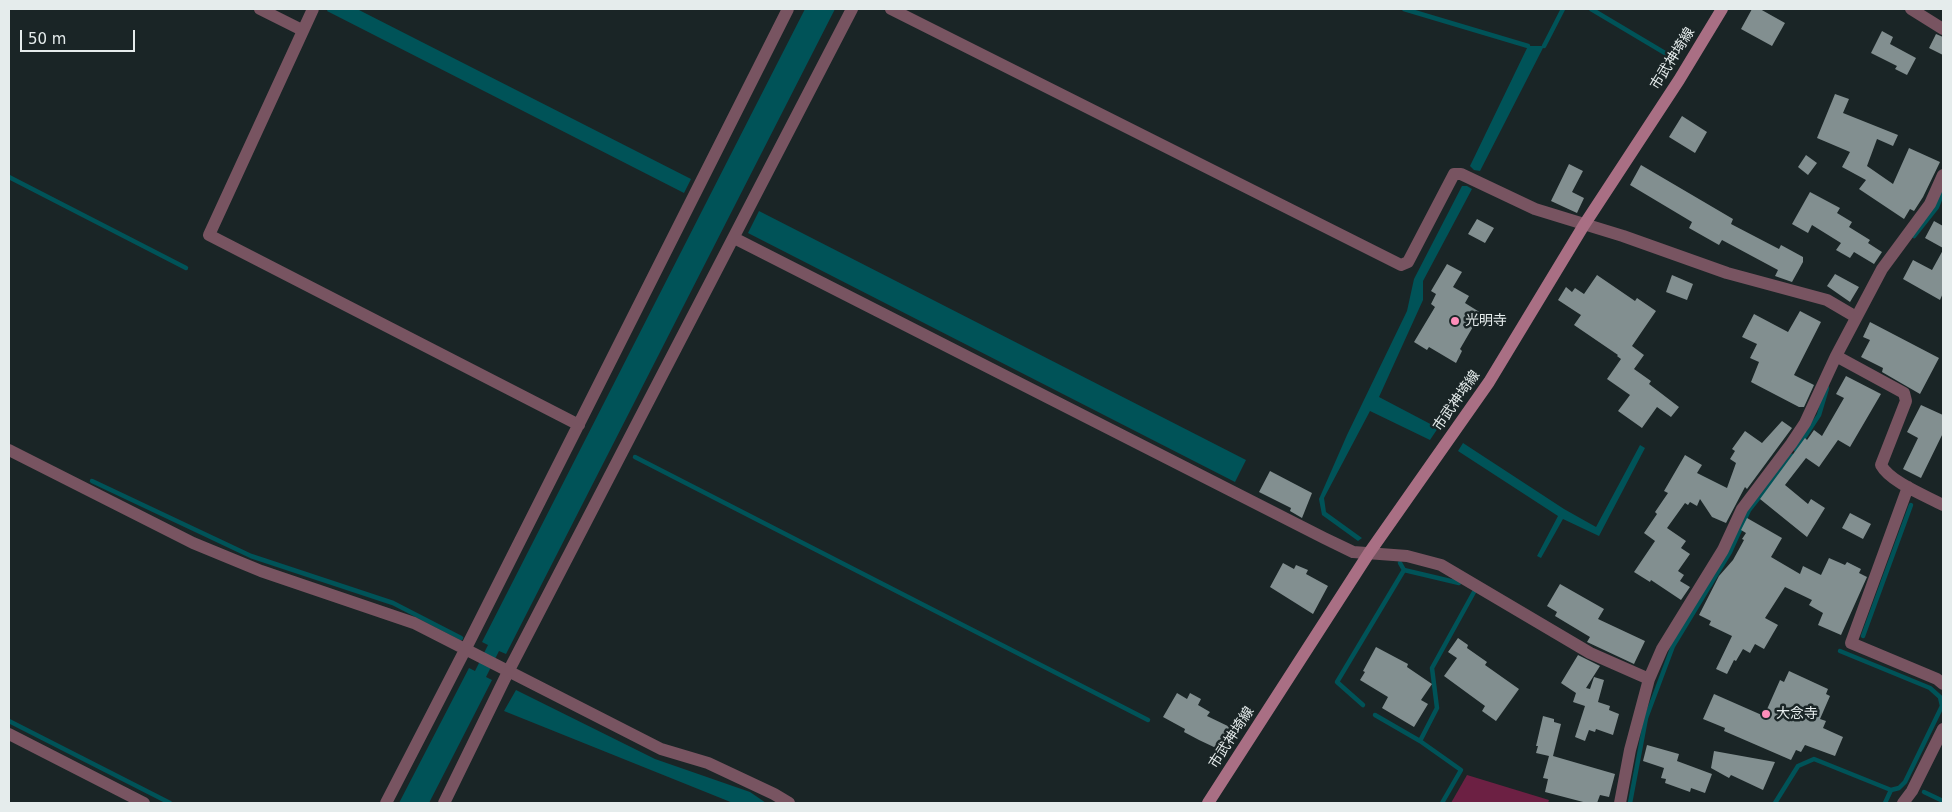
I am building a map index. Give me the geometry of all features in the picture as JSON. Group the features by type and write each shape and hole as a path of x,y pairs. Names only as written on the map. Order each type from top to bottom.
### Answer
{"main road":[{"name":"市武神埼線","path":"1208,803 1369,554 1489,382 1584,225 1679,80 1722,9"}],"street":[{"path":"260,9 302,30"},
{"path":"313,9 209,235 579,425"},
{"path":"386,803 788,9"},
{"path":"444,803 508,672 852,9"},
{"path":"891,9 1401,265 1408,262 1454,174 1461,174 1535,209 1623,236 1727,273 1827,300 1856,317"},
{"path":"1911,9 1943,29"},
{"path":"1620,803 1630,750 1649,679 1662,649 1723,550 1742,509 1805,424 1842,359 1856,317 1882,269 1930,204 1943,175"},
{"path":"734,238 1324,538 1354,552 1407,556 1441,565 1590,652 1649,679"},
{"path":"1842,359 1904,393 1906,402 1881,465 1885,472 1908,487 1943,505"},
{"path":"9,450 193,542 262,571 414,624 661,749 708,763 774,794 788,803"},
{"path":"1908,487 1850,643 1936,679 1943,684"},
{"path":"1903,803 1912,791 1943,729"},
{"path":"9,734 144,803"}],"shaded area":[{"path":"1467,775 1549,800 1548,803 1451,803"}],"water":[{"path":"328,9 357,9 691,179 684,193 327,11"},
{"path":"805,9 835,9 506,654 499,651 486,677 492,680 429,803 399,803 469,668 475,671 488,645 482,642"},
{"path":"1528,46 1544,46 1480,171 1474,170 1470,166"},
{"path":"1462,186 1472,189 1423,281 1423,300 1379,397 1438,428 1430,440 1370,411 1324,498 1326,512 1362,538 1358,541 1322,515 1319,499 1347,435 1407,311 1414,279"},
{"path":"759,211 1246,460 1235,482 748,233"},
{"path":"1463,443 1564,509 1596,527 1640,445 1645,448 1599,536 1563,519 1541,558 1537,556 1558,516 1458,451"},
{"path":"516,690 655,759 750,792 766,803 733,803 504,711"}],"building":[{"path":"1752,9 1760,9 1785,23 1772,46 1741,29"},
{"path":"1882,31 1893,37 1890,44 1916,58 1907,75 1895,69 1897,66 1871,53"},
{"path":"1936,34 1943,37 1943,55 1929,48"},
{"path":"1835,94 1849,99 1843,113 1898,135 1893,146 1877,139 1867,166 1893,184 1909,148 1940,162 1923,197 1914,211 1910,209 1904,219 1859,189 1866,180 1842,167 1850,152 1817,138"},
{"path":"1682,116 1707,132 1695,153 1669,137"},
{"path":"1806,155 1817,163 1808,175 1798,167"},
{"path":"1569,164 1583,171 1572,192 1584,198 1577,213 1551,201"},
{"path":"1641,165 1733,219 1731,224 1779,249 1781,245 1803,257 1803,262 1792,282 1775,276 1778,270 1722,240 1719,245 1689,228 1692,222 1630,185"},
{"path":"1810,192 1840,208 1837,213 1852,222 1849,227 1870,240 1868,243 1882,252 1874,264 1854,252 1850,258 1836,250 1841,243 1812,225 1808,233 1792,224"},
{"path":"1477,219 1494,228 1485,243 1468,234"},
{"path":"1934,221 1943,226 1943,248 1925,238"},
{"path":"1943,250 1943,293 1940,300 1903,279 1913,260 1932,270"},
{"path":"1447,264 1462,272 1453,287 1469,296 1465,303 1481,313 1460,349 1462,351 1456,363 1429,347 1427,350 1414,342 1435,307 1431,304 1436,294 1431,291"},
{"path":"1835,274 1859,287 1850,302 1827,286"},
{"path":"1597,275 1635,301 1637,298 1656,311 1632,346 1644,355 1634,369 1651,381 1649,384 1679,407 1671,417 1657,407 1642,428 1618,411 1630,395 1607,379 1621,359 1574,325 1581,315 1558,300 1566,287 1572,292 1575,288 1584,294"},
{"path":"1672,275 1693,284 1687,300 1666,292"},
{"path":"1800,311 1821,322 1794,375 1814,385 1804,407 1799,407 1751,382 1759,362 1750,358 1757,344 1742,337 1754,314 1788,332"},
{"path":"1870,322 1939,358 1920,394 1882,372 1883,368 1861,357 1870,340 1863,337"},
{"path":"1846,376 1881,394 1850,447 1838,440 1819,467 1806,458 1785,485 1808,504 1811,499 1825,508 1807,537 1760,499 1805,438 1807,440 1814,430 1822,436 1844,398 1836,394"},
{"path":"1921,405 1943,415 1943,433 1921,478 1903,469 1918,438 1907,432"},
{"path":"1782,421 1792,428 1747,489 1745,487 1726,523 1712,517 1700,499 1697,506 1690,502 1688,505 1685,503 1667,528 1686,541 1681,548 1690,554 1678,571 1684,575 1680,581 1690,587 1681,600 1651,580 1650,582 1634,572 1655,541 1644,533 1657,514 1655,512 1668,493 1664,491 1685,455 1702,465 1697,473 1727,488 1736,463 1730,459 1735,451 1732,449 1745,431 1762,443"},
{"path":"1270,471 1312,493 1302,518 1290,511 1291,508 1259,492"},
{"path":"1850,513 1871,524 1863,539 1842,528"},
{"path":"1747,518 1782,538 1771,557 1800,574 1803,566 1821,575 1829,558 1845,565 1847,562 1861,569 1859,573 1867,577 1841,635 1818,625 1823,613 1809,605 1812,600 1785,587 1765,618 1778,625 1764,649 1755,644 1750,653 1743,649 1736,661 1734,660 1727,674 1716,669 1732,636 1709,625 1711,621 1699,615 1719,576 1733,560 1744,540 1742,539 1746,533 1741,530"},
{"path":"1283,563 1294,569 1296,565 1308,570 1306,574 1328,586 1313,614 1270,587"},
{"path":"1560,584 1604,609 1598,619 1645,641 1634,664 1587,642 1590,637 1555,616 1557,612 1547,606"},
{"path":"1458,638 1468,645 1467,648 1487,662 1485,665 1519,689 1496,721 1482,711 1485,706 1444,676 1457,658 1448,652"},
{"path":"1376,647 1408,664 1407,667 1432,684 1421,700 1428,704 1414,727 1382,708 1388,697 1360,680"},
{"path":"1578,655 1600,666 1586,688 1590,689 1594,677 1604,680 1598,702 1610,706 1609,710 1619,714 1613,735 1596,729 1595,732 1589,730 1585,741 1575,737 1585,706 1573,702 1576,693 1561,683"},
{"path":"1789,671 1828,689 1826,694 1830,696 1820,719 1826,721 1823,728 1843,737 1835,756 1805,745 1801,752 1796,750 1791,760 1724,731 1725,728 1703,719 1714,694 1764,716 1780,680 1784,682"},
{"path":"1177,693 1187,699 1190,693 1201,699 1198,705 1210,712 1207,716 1236,730 1227,749 1218,745 1216,748 1199,740 1184,732 1185,729 1163,717"},
{"path":"1543,716 1554,719 1554,722 1561,724 1553,756 1615,774 1609,797 1600,795 1597,803 1587,803 1545,792 1548,779 1543,778 1549,756 1536,753"},
{"path":"1647,745 1679,754 1677,761 1712,774 1705,793 1691,788 1690,792 1665,783 1666,779 1661,778 1664,768 1643,761"},
{"path":"1714,751 1775,762 1763,790 1731,775 1729,778 1711,768"}],"waterway":[{"path":"1404,9 1528,46"},
{"path":"1544,46 1563,9"},
{"path":"1591,9 1675,59"},
{"path":"9,177 186,268"},
{"path":"1914,236 1937,207 1943,192"},
{"path":"1796,450 1819,415 1827,388"},
{"path":"1630,803 1646,718 1673,646 1730,552 1749,510 1792,456"},
{"path":"635,457 1148,720"},
{"path":"92,481 251,556 393,603 461,638"},
{"path":"1863,636 1911,505"},
{"path":"1363,705 1337,682 1404,570 1400,563"},
{"path":"1404,570 1459,583"},
{"path":"1420,741 1437,708 1432,668 1474,592"},
{"path":"1840,651 1930,688 1940,697 1942,706 1905,782 1899,788 1891,790 1885,803"},
{"path":"1375,715 1420,741 1461,770 1442,803"},
{"path":"9,721 170,803"},
{"path":"1775,803 1798,766 1814,759 1891,790"},
{"path":"1924,792 1943,801"}],"place":[{"name":"光明寺","path":"1455,321"},
{"name":"大念寺","path":"1766,714"}]}
